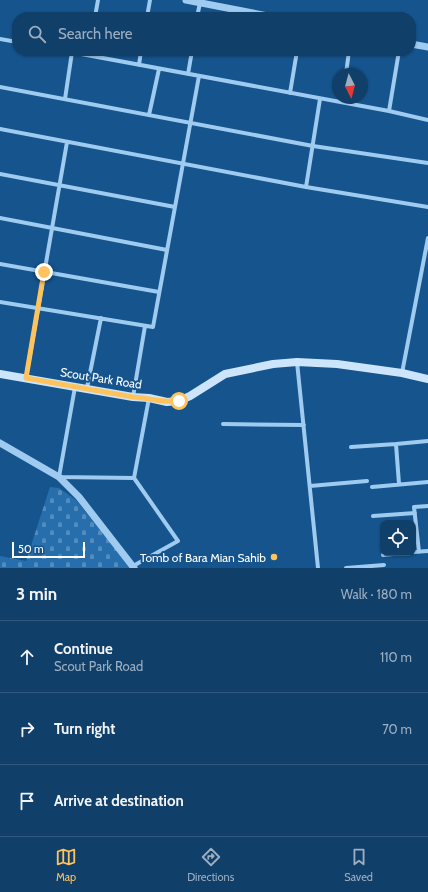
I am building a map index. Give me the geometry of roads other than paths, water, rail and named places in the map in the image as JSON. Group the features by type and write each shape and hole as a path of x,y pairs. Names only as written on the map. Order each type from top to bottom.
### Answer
{"main road":[{"name":"Scout Park Road","path":"0,374 167,402 179,401 190,396 225,374 273,364 297,362 337,364 402,373 428,379"}],"street":[{"path":"96,12 98,0"},
{"path":"148,12 150,0"},
{"path":"186,0 247,12"},
{"path":"198,12 200,3"},
{"path":"0,39 12,41"},
{"path":"416,45 428,47"},
{"path":"65,99 71,56"},
{"path":"102,56 159,69 320,99 332,100"},
{"path":"139,65 140,56"},
{"path":"188,74 191,56"},
{"path":"290,93 296,56"},
{"path":"347,68 348,56"},
{"path":"389,111 398,56"},
{"path":"149,115 159,69"},
{"path":"0,302 153,327 199,76"},
{"path":"0,87 312,146 428,162"},
{"path":"306,187 320,99"},
{"path":"358,104 428,120"},
{"path":"0,129 306,187 428,207"},
{"path":"26,378 67,142"},
{"path":"0,174 175,206"},
{"path":"0,218 167,250"},
{"path":"402,373 428,238"},
{"path":"0,264 159,292"},
{"path":"87,388 100,318"},
{"path":"133,397 145,326"},
{"path":"297,362 318,568"},
{"path":"59,477 75,387"},
{"path":"0,443 59,477 79,497 134,567 178,541 134,478 149,398"},
{"path":"223,424 304,425"},
{"path":"351,447 428,441"},
{"path":"396,444 399,484"},
{"path":"59,477 134,478"},
{"path":"310,486 367,481"},
{"path":"372,487 428,482"},
{"path":"428,506 414,507 419,552 428,551"},
{"path":"373,516 415,512"},
{"path":"346,568 384,565"}],"place":[{"name":"Tomb of Bara Mian Sahib","path":"274,557"}]}
